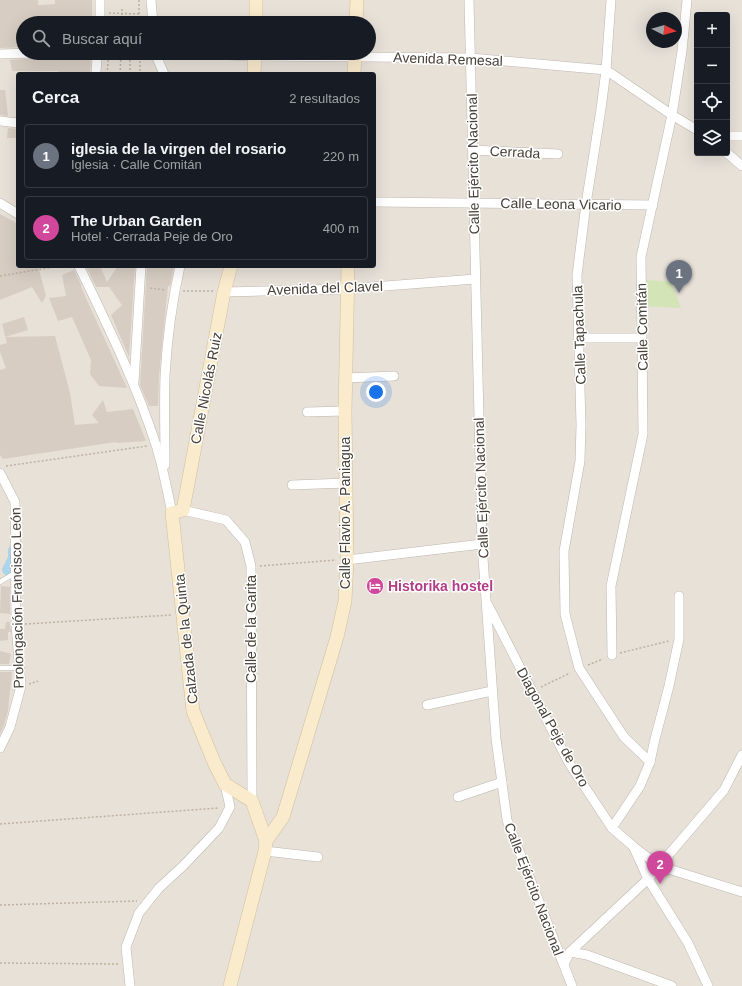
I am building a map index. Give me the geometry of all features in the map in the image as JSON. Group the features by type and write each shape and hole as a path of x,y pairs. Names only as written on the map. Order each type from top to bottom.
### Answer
{"street":[{"path":"100,0 100,16"},
{"path":"151,0 152,16"},
{"path":"256,0 256,16"},
{"path":"356,16 357,0"},
{"name":"Calle Ejército Nacional","path":"469,0 482,544 492,691 506,820 572,986"},
{"name":"Calle Tapachula","path":"611,0 606,70 577,275 581,425 580,461 564,551 565,614 580,668 624,737 650,762"},
{"name":"Calle Comitán","path":"612,656 612,586 643,434 640,257 653,205 672,115 682,52 687,0"},
{"path":"0,54 16,54"},
{"name":"Avenida Remesal","path":"376,56 471,58 606,70"},
{"path":"96,72 97,60"},
{"path":"158,60 163,72"},
{"path":"254,72 255,60"},
{"path":"354,72 355,60"},
{"path":"606,70 694,128"},
{"path":"0,121 16,123"},
{"path":"730,136 742,136"},
{"name":"Cerrada","path":"472,150 558,154"},
{"path":"730,156 742,166"},
{"name":"Calle Leona Vicario","path":"376,202 653,205"},
{"path":"0,203 16,213"},
{"name":"Calzada de la Quinta","path":"80,268 134,385 156,444 165,476 178,511 183,615 193,711 214,762 225,784 230,808"},
{"path":"134,385 141,268"},
{"path":"165,476 166,375 175,291 180,268"},
{"name":"Calle Nicolás Ruiz","path":"178,511 224,292 230,268"},
{"name":"Calle Flavio A. Paniagua","path":"265,846 283,817 337,637 345,601 347,560 345,411 348,268"},
{"name":"Avenida del Clavel","path":"224,292 347,289 475,279"},
{"path":"578,338 641,338"},
{"path":"346,378 394,376"},
{"path":"307,412 345,411"},
{"name":"Prolongación Francisco León","path":"0,470 15,502 16,625 22,686 10,727 3,734 0,748"},
{"path":"292,485 346,483"},
{"name":"Calle de la Garita","path":"178,511 226,520 245,542 250,566 252,801 265,846"},
{"path":"347,560 482,544"},
{"path":"612,828 640,786 650,762 669,686 678,639 679,596"},
{"name":"Diagonal Peje de Oro","path":"485,600 569,763 612,828 659,866 742,892"},
{"path":"427,705 492,691"},
{"path":"564,964 570,952 648,879 724,790 742,755"},
{"path":"458,797 502,782"},
{"path":"225,784 252,801"},
{"path":"130,986 126,947 139,913 159,888 210,839 219,828 230,808"},
{"path":"230,986 265,846 318,857"},
{"path":"634,847 648,879 688,943 708,986"},
{"path":"570,952 587,955 672,986"}],"lane":[{"path":"0,582 15,573"},
{"path":"0,668 20,668"}],"path":[{"path":"106,13 139,14 139,0"},
{"path":"122,9 122,14"},
{"path":"107,72 108,60"},
{"path":"120,72 121,60"},
{"path":"130,60 130,72"},
{"path":"140,60 140,72"},
{"path":"0,276 47,268"},
{"path":"140,288 175,291 224,292"},
{"path":"0,470 156,444"},
{"path":"250,566 347,560"},
{"path":"16,625 183,615"},
{"path":"532,692 580,668 612,656 678,639"},
{"path":"0,824 212,808 230,808"},
{"path":"0,905 149,900"},
{"path":"0,963 128,964"}],"shaded area":[{"path":"0,0 742,0 742,986 0,986"}],"green space":[{"path":"645,280 671,282 681,308 644,306"}],"building":[{"path":"0,0 38,0 38,5 55,4 55,0 92,0 92,16 16,16 16,47 0,48"},
{"path":"10,60 91,60 90,72 12,71"},
{"path":"0,90 5,90 8,116 0,115"},
{"path":"8,128 16,129 16,138 7,138"},
{"path":"0,214 16,223 16,268 39,268 46,296 42,303 32,287 0,300"},
{"path":"87,268 101,268 107,282 117,268 135,268 129,357 111,315 122,305 109,287 96,287"},
{"path":"147,268 174,268 170,286 168,286 159,376 158,406 149,406 140,385"},
{"path":"74,270 127,388 99,386 90,374 91,360 72,317 58,321 49,298 66,296 62,275"},
{"path":"24,317 28,330 5,337 2,324"},
{"path":"55,336 70,393 75,425 99,423 92,415 103,400 107,412 133,409 146,441 116,442 3,459 0,455 0,370 6,368 0,352 0,345 7,343 5,337"},
{"path":"1,586 10,587 10,614 0,613"},
{"path":"6,622 10,622 11,632 8,632 8,640 0,641 0,629 5,629"},
{"path":"0,651 11,654 9,664 0,664"},
{"path":"0,672 12,672 8,711 0,734"}],"waterway":[{"path":"7,570 13,558 13,550"}],"place":[{"name":"iglesia de la virgen del rosario","path":"679,293"},
{"name":"Historika hostel","path":"375,586"},
{"name":"The Urban Garden","path":"660,884"}]}
